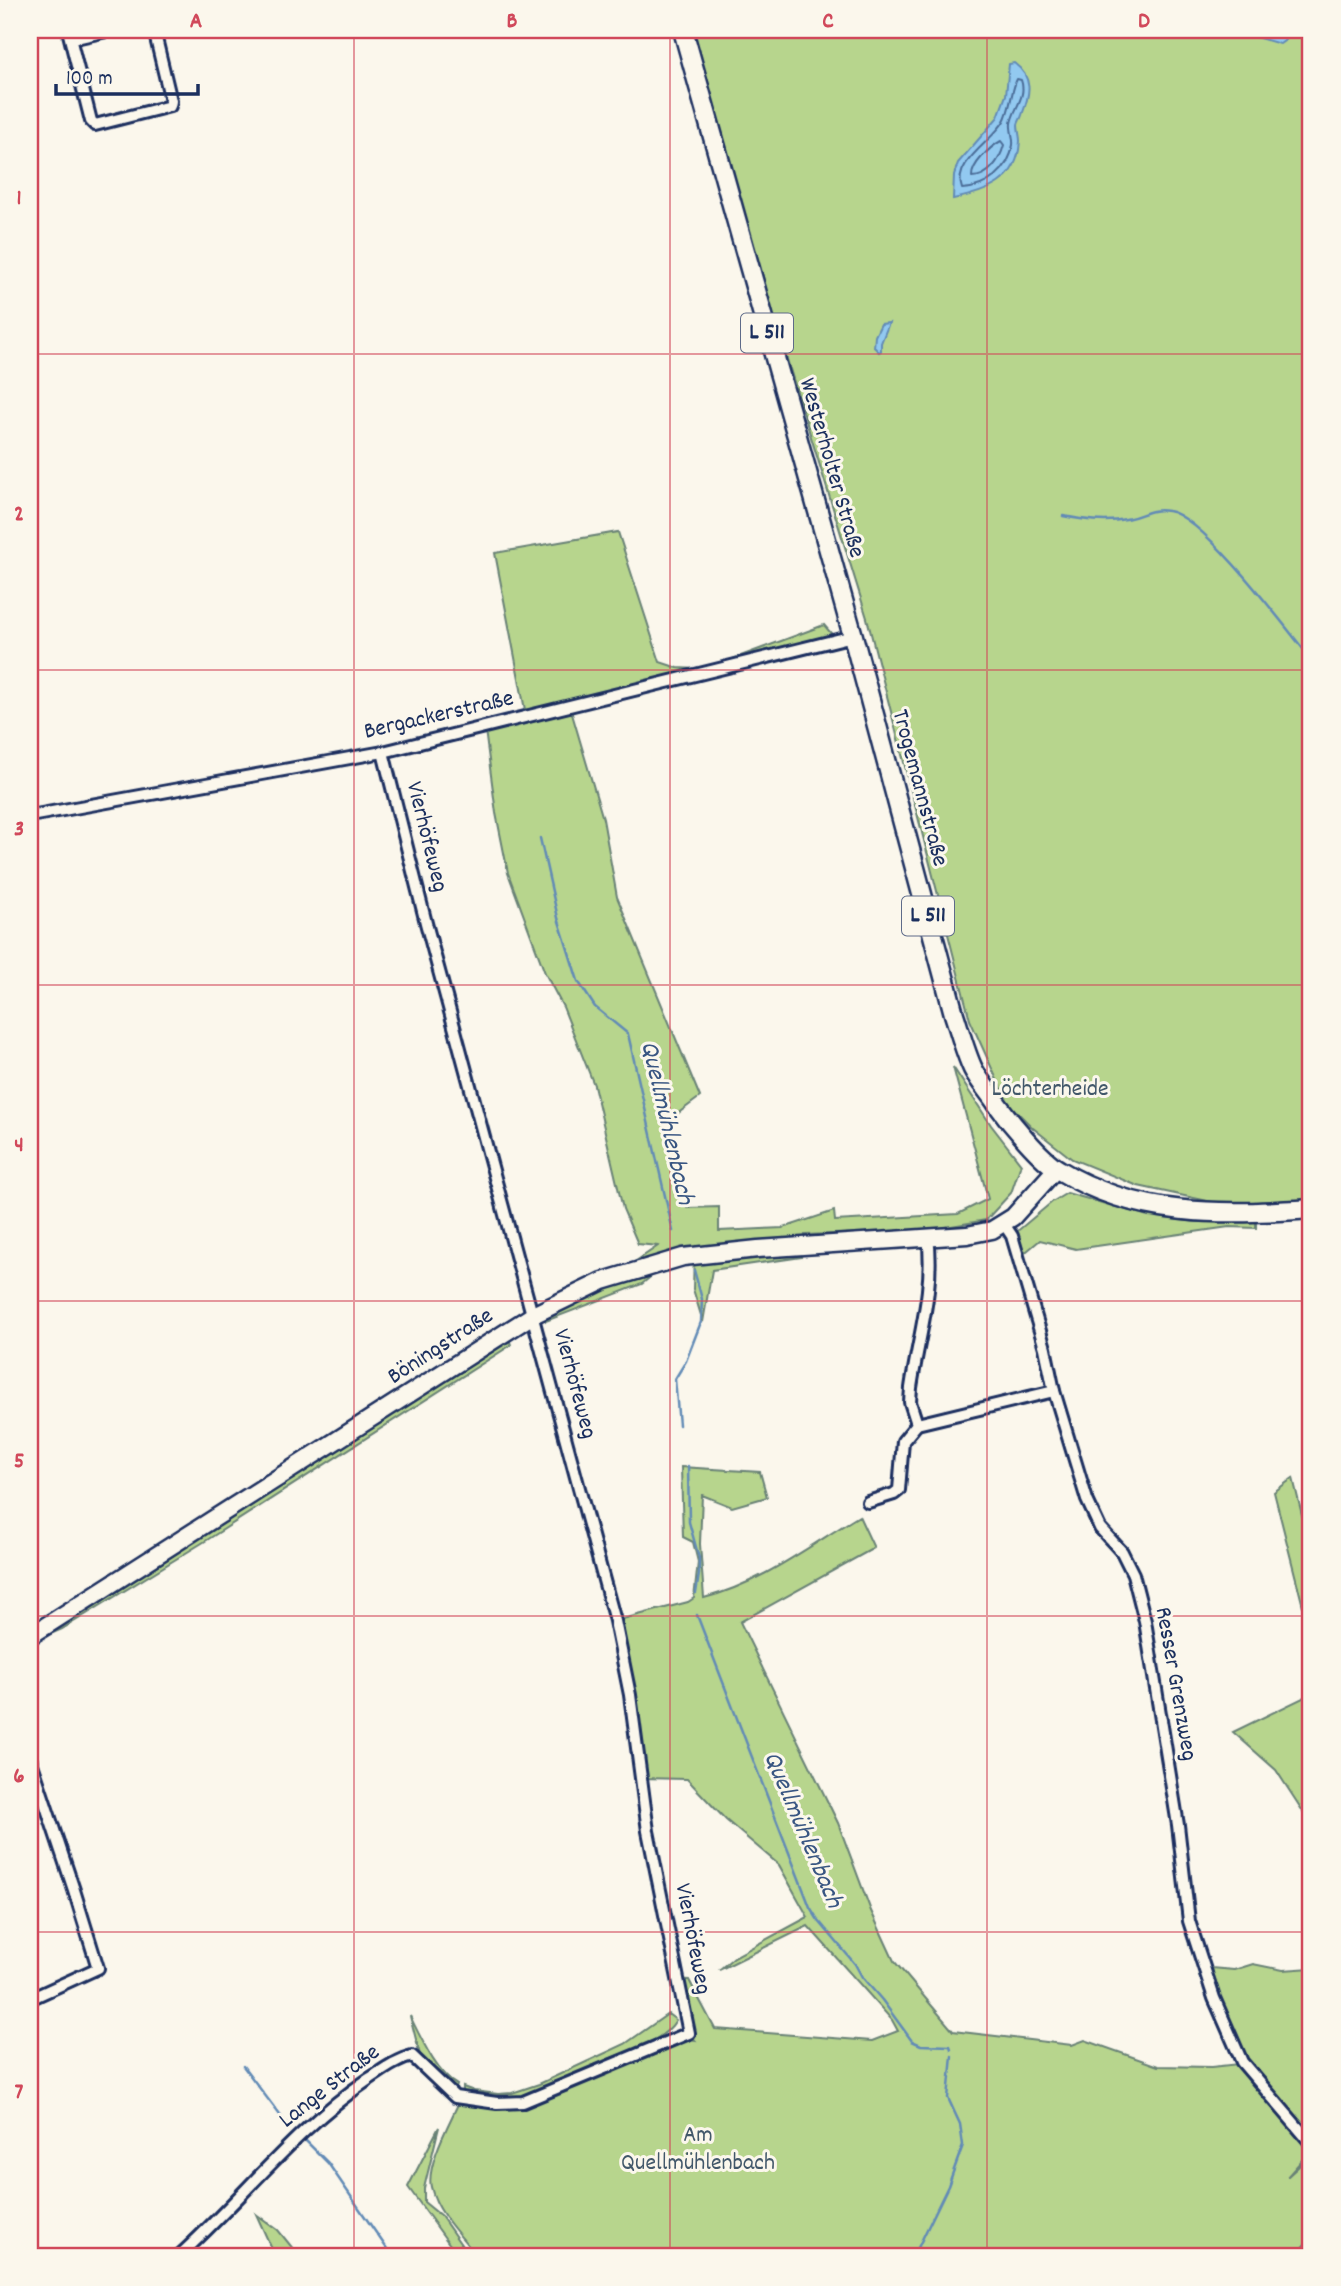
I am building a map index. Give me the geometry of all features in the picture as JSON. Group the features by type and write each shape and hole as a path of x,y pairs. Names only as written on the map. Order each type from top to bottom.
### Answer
{"main road":[{"name":"Westerholter Straße","path":"683,30 853,636"},
{"name":"Trogemannstraße","path":"853,636 954,1014 973,1069 1011,1124 1056,1169"},
{"name":"L 511","path":"1056,1169 1129,1200 1172,1210 1251,1213 1311,1209"},
{"name":"Böningstraße","path":"30,1636 533,1315 603,1281 683,1257 758,1249 967,1236 992,1230 1013,1217 1056,1169"}],"street":[{"path":"110,30 69,34 94,125 170,106 172,101 154,30"},
{"name":"Bergackerstraße","path":"30,816 383,752 853,636"},
{"name":"Vierhöfeweg","path":"383,752 426,923 615,1621 629,1695 648,1831 689,2034"},
{"name":"Resser Grenzweg","path":"1004,1224 1012,1236 1087,1500 1100,1528 1122,1552 1133,1574 1145,1621 1178,1825 1189,1922 1210,1985 1242,2062 1311,2143"},
{"path":"917,1424 910,1402 928,1286 928,1237"},
{"path":"868,1502 899,1490 903,1441 917,1424 1054,1391"},
{"path":"30,1758 97,1968 30,1999"},
{"name":"Lange Straße","path":"179,2256 301,2133 347,2094 401,2059 412,2056 455,2097 497,2103 523,2102 689,2034"}],"green space":[{"name":"Löchterheide","path":"685,30 1311,30 1311,1201 1231,1206 1138,1186 1072,1159 1033,1128 1007,1102 970,1020 867,618"},
{"path":"618,532 660,662 678,668 697,669 730,660 824,625 836,639 673,687 583,698 525,710 495,553"},
{"path":"570,707 603,819 617,897 700,1097 665,1123 687,1208 719,1207 719,1231 783,1228 834,1211 835,1221 958,1214 988,1199 953,1067 991,1125 1021,1164 1011,1193 986,1220 923,1231 805,1235 801,1257 712,1270 703,1322 693,1289 694,1252 654,1274 642,1284 546,1321 540,1303 597,1274 633,1263 658,1246 638,1244 623,1209 594,1085 563,1007 545,973 508,873 496,813 485,730"},
{"path":"1067,1193 1148,1216 1197,1222 1256,1219 1256,1228 1229,1227 1076,1249 1040,1240 1021,1256 1015,1233"},
{"path":"506,1327 511,1345 207,1540 62,1629 30,1643 30,1625 408,1388 433,1368"},
{"name":"Am Quellmühlenbach","path":"681,1467 760,1472 767,1497 732,1507 702,1495 700,1544 704,1598 765,1573 859,1516 874,1548 740,1622 838,1823 871,1911 894,1961 953,2031 1072,2045 1085,2040 1158,2066 1211,2067 1239,2064 1199,1975 1213,1974 1212,1968 1234,1970 1253,1964 1283,1970 1311,1968 1311,2150 1287,2177 1311,2155 1311,2237 1295,2256 477,2256 450,2224 434,2197 430,2178 439,2145 458,2104 463,2101 478,2105 526,2105 688,2039 695,2040 689,2033 678,1979 689,1980 715,2029 872,2041 898,2031 892,2020 808,1926 719,1970 734,1957 808,1917 779,1865 726,1820 687,1779 641,1778 615,1621 688,1602 694,1598 698,1562 693,1542 683,1537"},
{"path":"1293,1478 1311,1552 1311,1638 1274,1492"},
{"path":"1311,1694 1311,1861 1304,1813 1276,1770 1233,1732"},
{"path":"668,2014 676,2020 656,2039 527,2097 511,2100 459,2093 463,2091 463,2087 498,2094 512,2093 539,2084 625,2044"},
{"path":"410,2016 436,2064 457,2085 455,2092 421,2059"},
{"path":"439,2127 424,2188 424,2202 441,2216 469,2256 458,2256 408,2187"},
{"path":"256,2214 278,2230 299,2256 275,2256"}],"water":[{"path":"1249,30 1289,30 1280,44 1256,37"},
{"path":"1014,63 1025,75 1028,87 1027,100 1018,124 1018,155 1007,176 998,183 978,193 953,199 954,175 958,163 998,117 1006,95 1009,64"},
{"path":"889,323 879,352 874,347 875,336 881,324"}],"waterway":[{"path":"1063,516 1110,521 1161,510 1183,517 1243,575 1311,659"},
{"name":"Quellmühlenbach","path":"540,838 558,918 578,981 595,1007 628,1034 673,1231"},
{"name":"Quellmühlenbach","path":"679,1425 675,1379 686,1361 701,1322 702,1299 694,1270"},
{"name":"Quellmühlenbach","path":"688,1466 689,1522 699,1558 696,1593"},
{"name":"Quellmühlenbach","path":"697,1615 810,1907 912,2041 921,2045 950,2046 951,2049"},
{"name":"Quellmühlenbach","path":"914,2256 948,2186 963,2145 960,2124 948,2098 952,2056"},
{"path":"243,2066 289,2127"},
{"path":"306,2141 328,2163 392,2256"},
{"path":"1308,2256 1311,2253"}]}
